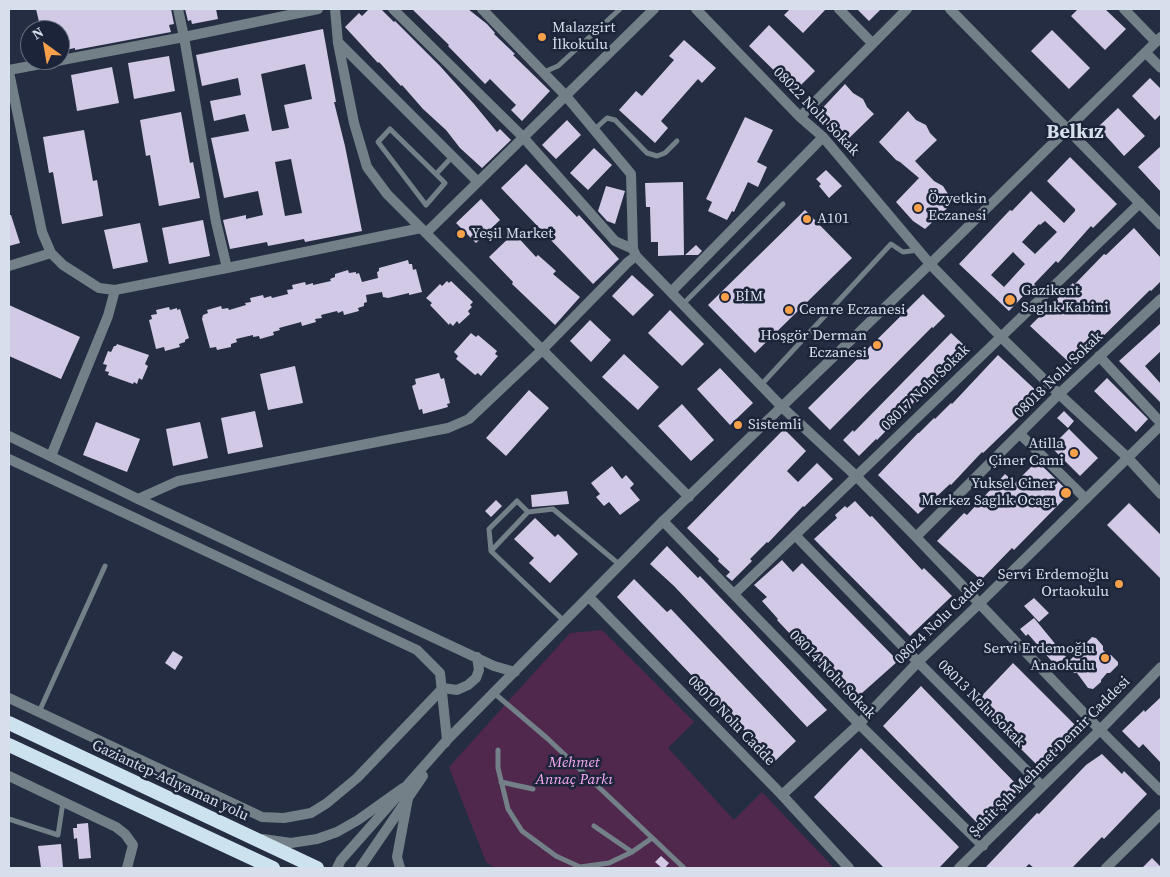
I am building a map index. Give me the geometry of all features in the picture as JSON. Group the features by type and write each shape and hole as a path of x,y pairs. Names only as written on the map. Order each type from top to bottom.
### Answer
{"highway":[{"name":"Gaziantep-Adıyaman yolu","path":"9,723 317,868"},
{"path":"9,745 265,866"}],"street":[{"path":"178,9 216,222 227,268"},
{"path":"318,9 9,71 42,232 51,253 62,265 100,288 115,290 423,230 478,182 654,9"},
{"path":"335,9 338,43 354,123 367,167 387,194 541,351 689,497"},
{"path":"393,9 523,137 615,241 634,253 782,407 856,476 1161,791"},
{"path":"138,499 178,481 448,428 468,419 541,351 628,262 634,253 631,174 566,96 482,9"},
{"name":"08022 Nolu Sokak","path":"696,9 800,117 824,138 930,264 1059,394 1127,457 1161,494"},
{"path":"839,9 872,43"},
{"path":"800,117 907,9"},
{"path":"950,9 1161,224"},
{"path":"337,868 341,860 447,740 620,565 1159,39 1124,9"},
{"path":"338,43 478,182"},
{"path":"1146,53 1161,68"},
{"path":"672,292 824,138"},
{"name":"08017 Nolu Sokak","path":"734,594 1140,202"},
{"path":"9,266 51,253"},
{"path":"51,456 108,316 115,290"},
{"name":"08018 Nolu Sokak","path":"916,537 1059,394 1161,299"},
{"path":"1099,356 1161,424"},
{"name":"08024 Nolu Cadde","path":"782,795 859,724 918,662 1161,424"},
{"path":"1020,434 1086,499"},
{"path":"9,436 138,499 494,666 515,672"},
{"path":"9,459 417,650 432,663 440,673 443,688 447,740 360,868"},
{"name":"08014 Nolu Sokak","path":"664,521 859,724 982,846"},
{"name":"08013 Nolu Sokak","path":"795,535 1042,786"},
{"name":"08010 Nolu Cadde","path":"589,597 782,795 849,868"},
{"path":"443,688 457,690 468,685 476,678 479,670 476,657"},
{"name":"Şehit Şıh Mehmet Demir Caddesi","path":"959,868 1100,730 1161,667"},
{"path":"9,698 262,817 284,818 311,813 357,778 443,688"},
{"path":"9,776 116,827 126,834 133,845 127,868"},
{"path":"251,837 291,843 317,839 337,832 358,820 410,783"},
{"path":"400,868 397,857 408,797"},
{"path":"1106,868 1161,814"}],"lane":[{"path":"543,72 558,66 620,9"},
{"path":"595,129 607,118 615,120 647,153 657,156 677,142"},
{"path":"390,129 436,174 445,183 426,205 378,142 390,129"},
{"path":"436,174 453,157"},
{"path":"683,304 783,204"},
{"path":"761,385 891,244 903,252 918,250"},
{"path":"528,512 517,501 489,529 491,551 565,622"},
{"path":"491,551 528,512 553,508 620,565"},
{"path":"39,712 105,566"},
{"path":"494,693 548,739 652,838 677,866 684,868"},
{"path":"498,750 498,768 508,809 522,831 556,856 580,867 609,863 632,852 652,838"},
{"path":"501,782 533,789"},
{"path":"9,819 58,835 63,802"},
{"path":"594,826 632,852"}],"green space":[{"name":"Mehmet Annaç Parkı","path":"602,630 694,722 668,748 734,820 762,792 834,868 495,868 486,862 449,767 570,633"}],"building":[{"path":"36,9 171,9 174,24 169,25 171,32 75,50 75,48 70,49 70,20 39,20"},
{"path":"185,9 216,9 218,19 192,24 191,20 188,21"},
{"path":"369,9 381,9 395,21 440,66 497,132 500,129 511,140 482,168 460,148 446,130 423,109 345,27 359,13 362,16"},
{"path":"412,9 468,9 487,24 494,34 515,54 513,55 550,91 522,121 511,110 516,105 490,79 485,84"},
{"path":"790,9 826,9 803,33 784,15"},
{"path":"857,9 881,9 869,21"},
{"path":"1078,9 1105,9 1126,29 1105,50 1071,16"},
{"path":"769,25 815,71 795,91 749,46"},
{"path":"323,29 336,102 334,102 362,231 305,242 304,239 268,246 267,242 230,249 223,220 246,215 246,219 263,215 258,191 224,198 211,138 249,131 245,114 214,121 210,101 241,95 238,78 202,86 196,55","holes":["305,64 312,99 284,105 289,128 272,131 261,74","291,159 302,213 285,216 275,162"]},
{"path":"1052,30 1090,68 1069,89 1031,51"},
{"path":"684,40 716,68 702,83 698,79 661,121 668,128 655,143 619,110 636,91 642,96 674,60 669,56"},
{"path":"169,56 175,91 134,99 128,63"},
{"path":"112,67 119,103 77,111 71,75"},
{"path":"1150,78 1161,89 1161,114 1155,120 1132,96"},
{"path":"845,84 853,93 863,99 867,107 874,114 845,142 832,133 816,115"},
{"path":"1118,108 1145,136 1124,156 1098,127"},
{"path":"908,111 916,120 926,125 930,133 937,140 915,161 934,181 943,186 955,201 925,229 913,221 896,202 919,178 896,160 879,142"},
{"path":"181,112 190,163 193,162 200,198 159,206 150,155 146,156 140,120"},
{"path":"745,117 773,130 757,162 767,167 758,187 748,182 734,212 732,211 727,220 708,211 712,202 706,199"},
{"path":"567,120 581,135 556,159 542,145"},
{"path":"84,130 93,181 97,180 103,216 62,224 53,172 49,173 43,137"},
{"path":"1161,146 1161,192 1138,167"},
{"path":"594,148 612,165 588,190 570,173"},
{"path":"1070,157 1117,204 1093,228 1091,226 1058,263 1056,261 1034,284 1036,286 1025,294 1009,311 959,264 1010,210 1012,211 1031,191 1064,223 1075,209 1047,181","holes":["1045,221 1057,232 1035,254 1022,242 1039,224","1013,252 1025,264 1004,287 991,275"]},
{"path":"526,164 577,217 579,215 619,259 593,284 501,188"},
{"path":"826,170 842,186 829,198 816,179"},
{"path":"683,182 684,255 658,256 658,242 651,242 650,207 646,207 645,183"},
{"path":"606,186 625,191 615,224 607,221 598,211"},
{"path":"481,199 500,220 476,243 456,223"},
{"path":"805,210 852,258 755,353 708,305"},
{"path":"9,215 11,215 20,243 9,246"},
{"path":"203,220 210,256 169,264 162,228"},
{"path":"140,223 148,262 113,269 104,230"},
{"path":"1134,228 1161,258 1161,281 1073,366 1030,326 1073,283 1074,285 1104,254 1106,255"},
{"path":"514,233 536,257 538,255 556,271 553,274 580,297 555,325 512,284 513,282 489,257"},
{"path":"696,245 702,251 698,255 685,255"},
{"path":"408,260 409,264 412,264 413,270 416,269 422,292 388,298 383,297 382,292 366,295 367,302 364,303 364,306 358,308 359,311 344,315 343,311 338,313 337,311 321,315 322,318 315,319 316,322 302,326 301,322 279,328 280,330 273,332 274,335 260,339 259,336 253,337 253,335 236,339 237,342 231,344 231,347 217,350 216,347 210,348 202,319 203,315 208,313 207,310 221,306 222,309 228,308 229,310 246,305 245,303 251,302 250,298 263,295 264,298 271,296 272,298 288,294 287,290 293,289 292,285 305,282 306,285 313,283 313,285 331,281 330,279 335,277 335,274 348,270 349,273 359,273 362,282 378,278 377,272 379,268"},
{"path":"632,275 654,295 633,316 612,296"},
{"path":"447,281 449,283 451,281 473,302 470,305 472,307 468,311 470,314 459,324 457,321 453,326 450,323 449,325 426,298 440,284 442,286"},
{"path":"923,294 945,316 830,430 808,408"},
{"path":"9,305 80,337 61,379 9,356"},
{"path":"169,307 170,310 180,309 189,338 179,344 180,347 165,351 164,347 156,349 149,320 152,319 151,315 157,314 156,310"},
{"path":"670,310 704,344 682,366 648,333"},
{"path":"590,320 611,340 591,362 570,341"},
{"path":"1161,323 1161,351 1145,366 1161,384 1161,403 1119,361"},
{"path":"471,333 476,337 478,335 497,351 495,354 498,356 481,376 478,373 475,375 456,359 458,356 454,352"},
{"path":"951,333 967,348 859,456 843,440 853,430 854,432"},
{"path":"117,344 149,355 145,364 148,366 142,380 139,378 137,384 108,375 109,372 105,371 107,365 103,364 108,351 111,352"},
{"path":"624,354 659,387 638,410 602,377"},
{"path":"998,355 1042,396 982,452 951,485 918,514 878,475 918,433 952,404"},
{"path":"295,366 303,403 268,410 260,374"},
{"path":"720,368 753,403 730,425 697,389"},
{"path":"439,373 441,379 444,378 450,403 447,404 448,407 423,414 422,409 419,410 412,386 416,384 415,379"},
{"path":"1107,378 1148,419 1136,432 1094,391"},
{"path":"529,390 549,408 506,456 486,438"},
{"path":"682,404 714,440 691,461 658,426"},
{"path":"255,411 263,447 228,454 221,418"},
{"path":"1064,411 1074,421 1068,428 1057,418"},
{"path":"96,422 140,439 127,472 83,455"},
{"path":"200,422 208,458 173,466 166,429"},
{"path":"784,429 806,451 787,471 798,482 817,463 833,479 750,559 752,561 732,581 726,576 730,572 718,561 719,559 687,528"},
{"name":"Atilla Çiner Cami","path":"1069,429 1098,458 1080,476 1051,447"},
{"path":"1037,461 1070,493 1014,550 1012,548 981,580 937,541 964,513 967,515 1005,474 1015,483"},
{"path":"612,466 622,479 626,475 634,484 630,488 640,500 620,515 609,502 604,506 596,497 600,494 591,483"},
{"path":"567,491 569,504 532,507 531,495"},
{"path":"496,500 502,506 491,517 485,511"},
{"path":"855,501 870,517 872,516 922,570 924,568 952,596 910,636 814,539 837,518 835,515 845,506 847,508"},
{"path":"1129,503 1161,535 1161,579 1107,525"},
{"path":"535,518 555,537 558,534 578,554 550,583 529,563 534,558 514,539"},
{"path":"667,546 698,578 700,576 827,710 807,727 674,586 650,564"},
{"path":"782,560 793,572 802,563 898,661 853,701 777,620 762,601 767,597 754,585"},
{"path":"634,579 667,612 671,609 796,741 774,762 617,597"},
{"path":"1034,598 1049,613 1039,622 1024,606"},
{"path":"1034,618 1066,657 1056,666 1028,634 1026,636 1020,629"},
{"path":"1092,637 1096,638 1103,646 1103,650 1118,662 1118,665 1110,673 1107,673 1093,689 1088,688 1077,673 1074,673 1066,664 1084,649 1083,646"},
{"path":"173,651 183,657 175,670 165,663"},
{"path":"1013,663 1079,729 1040,768 975,703"},
{"path":"921,686 1020,788 981,827 883,726"},
{"path":"1161,697 1161,763 1143,744 1139,748 1122,731"},
{"path":"861,748 959,847 939,868 884,868 814,797"},
{"path":"1102,754 1122,774 1124,771 1147,794 1104,839 1102,837 1072,868 1034,868 1029,864 1025,868 985,868 1086,765"},
{"path":"88,823 91,858 79,859 77,838 74,839 73,828 77,828 77,824"},
{"path":"61,844 63,868 41,868 38,846"},
{"path":"661,856 669,863 665,868 662,868 655,862"},
{"path":"1152,858 1161,868 1142,868"}],"place":[{"name":"Malazgirt İlkokulu","path":"542,37"},
{"name":"Özyetkin Eczanesi","path":"918,208"},
{"name":"A101","path":"807,219"},
{"name":"Yeşil Market","path":"461,234"},
{"name":"BİM","path":"725,297"},
{"name":"Gazikent Saglık Kabini","path":"1010,300"},
{"name":"Cemre Eczanesi","path":"789,310"},
{"name":"Hoşgör Derman Eczanesi","path":"877,345"},
{"name":"Sistemli","path":"738,425"},
{"name":"Atilla Çiner Cami","path":"1074,453"},
{"name":"Yuksel Ciner Merkez Saglık Ocagı","path":"1066,493"},
{"name":"Servi Erdemoğlu Ortaokulu","path":"1119,584"},
{"name":"Servi Erdemoğlu Anaokulu","path":"1105,658"}],"district":[{"name":"Belkız","path":"1075,133"}]}
